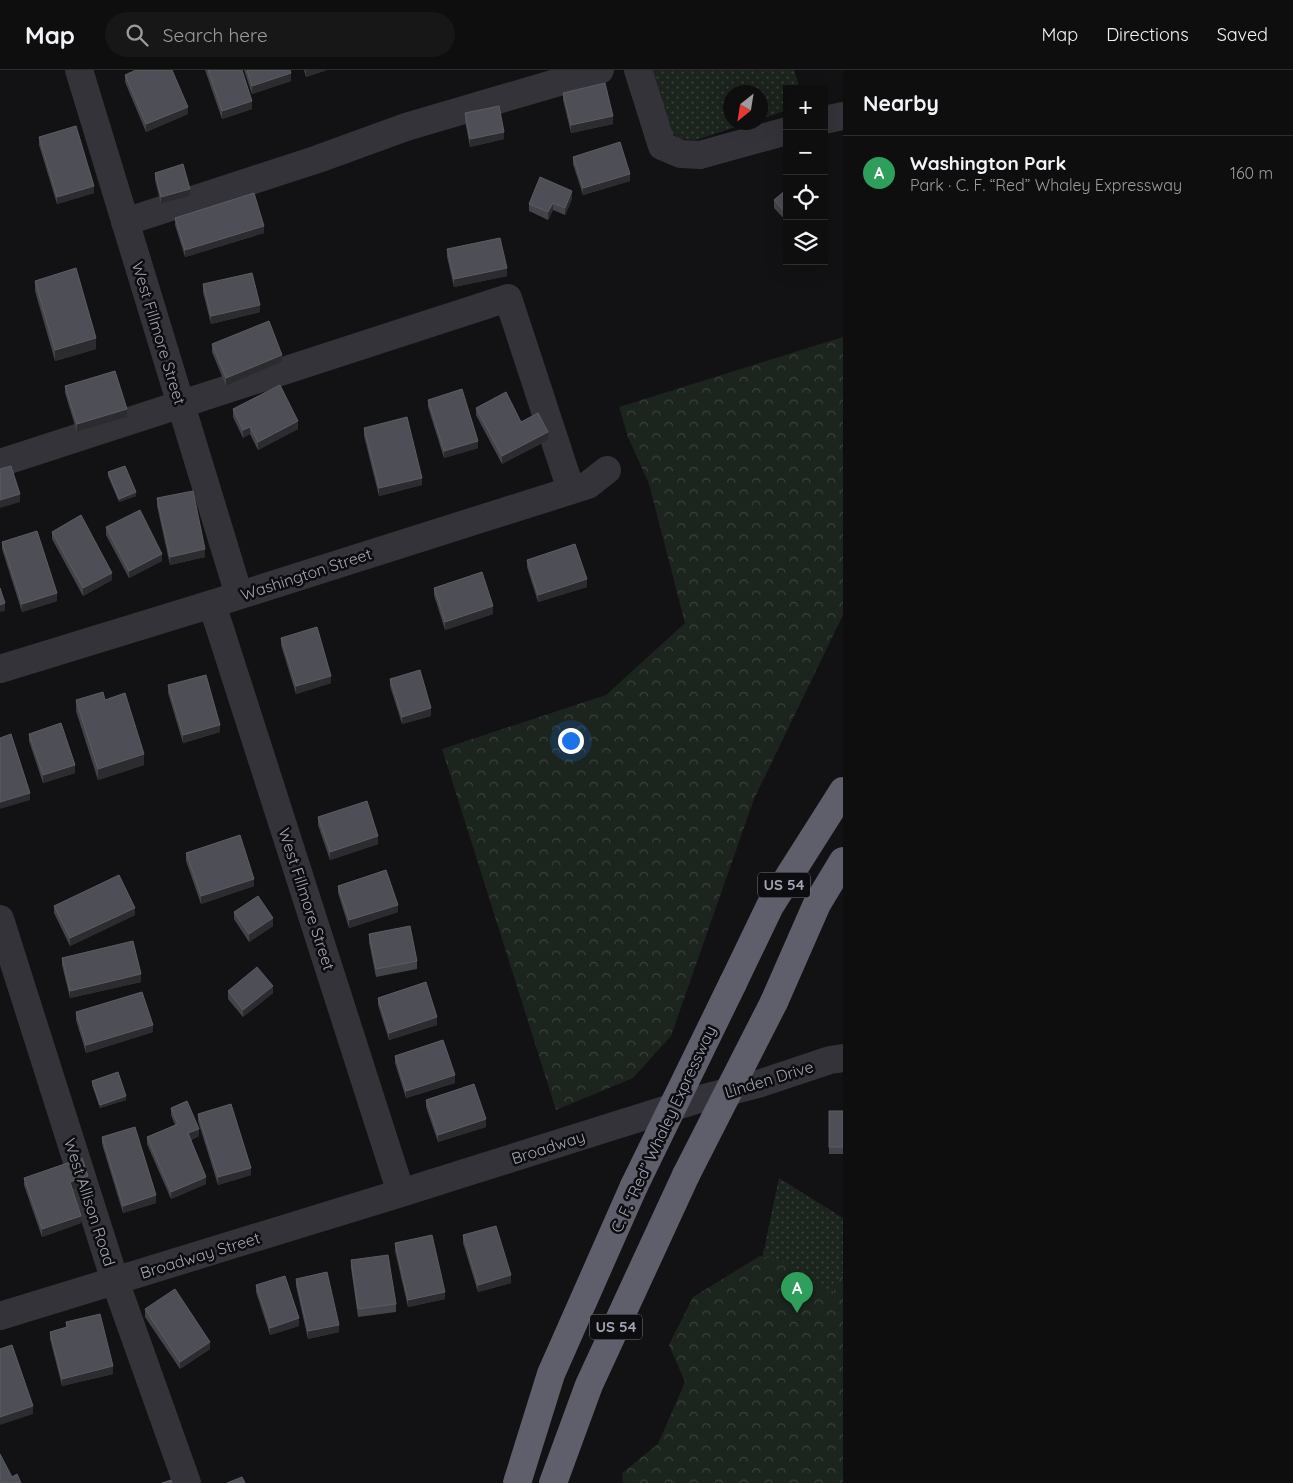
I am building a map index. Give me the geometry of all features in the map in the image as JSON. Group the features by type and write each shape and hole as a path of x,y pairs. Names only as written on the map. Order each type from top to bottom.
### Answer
{"highway":[{"name":"C. F. “Red” Whaley Expressway","path":"517,1483 551,1374 634,1186 770,906 843,791"},
{"name":"US 54","path":"553,1483 589,1385 686,1175 774,1002 817,904 843,861"}],"street":[{"name":"West Fillmore Street","path":"79,70 238,595"},
{"path":"125,222 406,128 600,70"},
{"path":"638,70 662,146 681,154 700,154 783,132"},
{"path":"0,463 508,298 571,490"},
{"name":"Washington Street","path":"0,669 588,485 607,470"},
{"name":"West Fillmore Street","path":"212,604 401,1193"},
{"name":"West Allison Road","path":"0,919 115,1282 187,1483"},
{"name":"Linden Drive","path":"696,1100 758,1084 830,1060 843,1058"},
{"name":"Broadway","path":"401,1193 696,1100"},
{"name":"Broadway Street","path":"0,1316 401,1193"}],"green space":[{"path":"647,70 794,70 799,85 783,85 783,111 768,117 768,85 723,85 723,130 727,130 696,140 681,139 670,133"},
{"path":"843,337 843,615 754,799 671,1036 633,1078 556,1110 442,749 606,695 685,623 649,484 628,437 619,407"},
{"path":"779,1178 843,1218 843,1483 680,1483 731,1408"},
{"path":"760,1256 780,1260 832,1295 843,1272 843,1483 623,1483 622,1473 658,1444 685,1382 669,1345 693,1297"}],"building":[{"path":"136,70 172,70 188,107 146,124 125,75"},
{"path":"208,70 242,70 252,101 222,111"},
{"path":"247,70 290,70 291,73 252,86"},
{"path":"605,83 613,116 571,125 563,93"},
{"path":"499,106 504,132 470,139 465,113"},
{"path":"76,126 94,186 57,197 39,137"},
{"path":"620,142 630,174 583,188 573,157"},
{"path":"183,164 190,189 161,197 155,173"},
{"path":"540,177 572,191 565,208 553,203 548,212 529,204"},
{"path":"783,192 783,210 774,200"},
{"path":"254,193 264,226 185,250 175,218"},
{"path":"500,238 507,268 454,279 447,249"},
{"path":"76,268 96,338 55,350 35,281"},
{"path":"252,273 260,305 211,316 203,284"},
{"path":"269,321 282,355 226,378 212,344"},
{"path":"115,371 127,409 77,424 65,386"},
{"path":"280,385 298,421 258,442 250,427 243,430 233,409"},
{"path":"462,389 478,441 444,451 428,400"},
{"path":"506,392 521,422 538,413 548,432 502,456 476,408"},
{"path":"407,417 422,478 379,488 364,428"},
{"path":"11,466 20,494 0,500 0,469"},
{"path":"125,466 136,492 119,499 108,472"},
{"path":"193,491 205,549 170,557 157,498"},
{"path":"140,510 162,554 129,571 106,527"},
{"path":"81,515 112,573 83,588 52,532"},
{"path":"37,531 57,593 22,604 2,542"},
{"path":"575,544 587,579 538,595 527,560"},
{"path":"482,572 493,606 445,622 434,588"},
{"path":"0,588 5,603 0,605"},
{"path":"317,627 331,676 296,686 281,638"},
{"path":"420,670 431,708 402,717 390,679"},
{"path":"206,675 220,725 183,735 168,685"},
{"path":"103,692 105,700 125,693 144,754 98,769 76,700"},
{"path":"61,723 75,765 43,775 29,734"},
{"path":"11,734 30,793 0,802 0,738"},
{"path":"367,801 378,836 330,852 318,817"},
{"path":"240,835 254,879 201,896 186,853"},
{"path":"386,870 398,905 349,920 338,886"},
{"path":"119,875 135,908 70,938 54,906"},
{"path":"258,896 273,918 249,934 234,912"},
{"path":"410,926 417,961 376,969 369,934"},
{"path":"133,941 141,974 70,991 62,958"},
{"path":"257,967 273,986 243,1010 228,991"},
{"path":"426,982 437,1017 389,1033 378,998"},
{"path":"142,992 153,1025 86,1045 76,1012"},
{"path":"443,1040 455,1075 406,1091 395,1056"},
{"path":"118,1072 126,1096 100,1105 92,1081"},
{"path":"474,1084 486,1119 438,1135 426,1100"},
{"path":"187,1101 199,1129 188,1133 206,1177 171,1192 147,1137 178,1124 171,1108"},
{"path":"231,1104 251,1168 218,1177 198,1114"},
{"path":"829,1111 843,1111 843,1147 829,1147"},
{"path":"135,1127 156,1195 123,1206 102,1137"},
{"path":"82,1158 88,1176 70,1182 81,1216 42,1229 24,1178"},
{"path":"496,1226 511,1275 478,1285 463,1235"},
{"path":"432,1235 445,1292 408,1300 395,1243"},
{"path":"388,1255 396,1304 358,1309 351,1260"},
{"path":"327,1272 339,1325 308,1331 296,1279"},
{"path":"285,1276 299,1318 270,1328 256,1285"},
{"path":"175,1289 210,1342 180,1362 145,1309"},
{"path":"100,1314 113,1366 62,1379 50,1332 67,1327 66,1322"},
{"path":"12,1345 33,1406 0,1417 0,1349"},
{"path":"0,1454 12,1477 17,1474 21,1483 0,1483"},
{"path":"242,1477 245,1483 227,1483"}],"place":[{"name":"Washington Park","path":"797,1313"}]}
